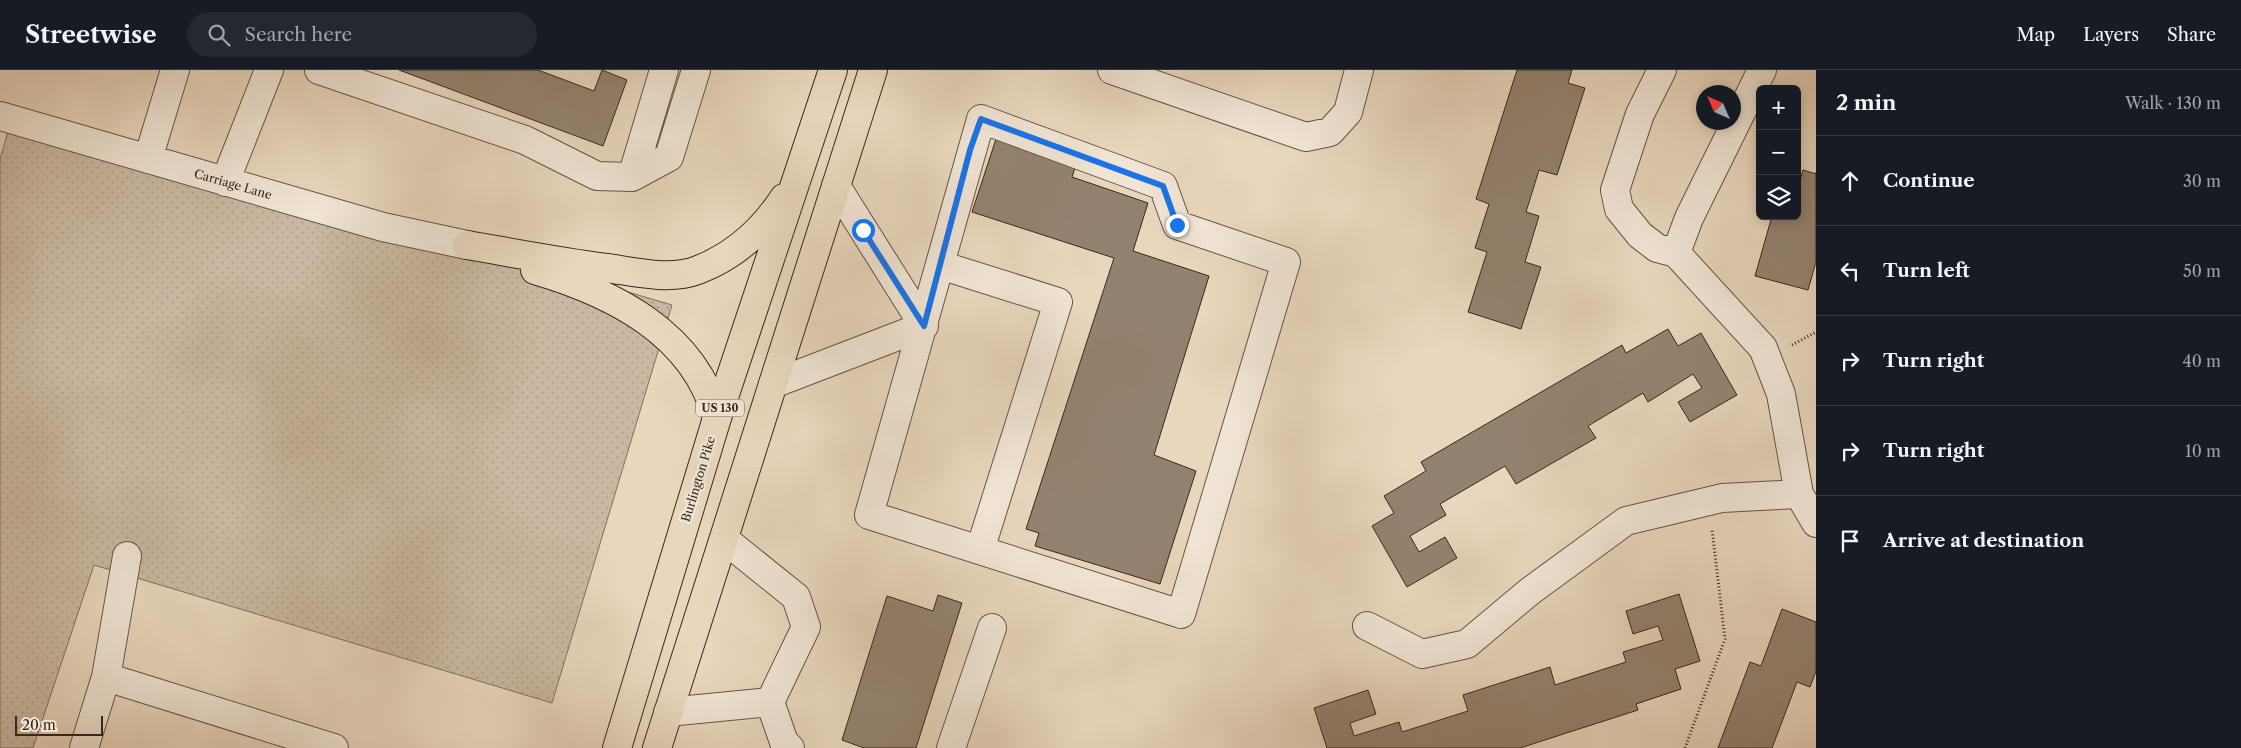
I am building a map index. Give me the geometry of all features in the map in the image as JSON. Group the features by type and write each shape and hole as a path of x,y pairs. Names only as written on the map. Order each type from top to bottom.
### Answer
{"highway":[{"name":"Burlington Pike","path":"615,745 717,418 800,174 833,70"},
{"name":"US 130","path":"657,748 873,70"},
{"path":"467,245 647,274 681,274 706,266 738,248 756,234 769,220 800,174"},
{"path":"467,245 593,291 639,314 664,334 692,365 711,396 717,418"}],"street":[{"path":"148,159 175,70"},
{"path":"225,182 269,70"},
{"path":"319,70 525,140 597,176 632,177 670,157 696,70"},
{"path":"632,177 664,70"},
{"path":"1112,70 1306,137 1330,132 1348,112 1359,70"},
{"path":"1662,70 1640,114 1615,190 1619,209 1640,235 1657,248 1676,253 1763,348 1781,394 1799,494 1816,523"},
{"path":"1676,253 1689,218 1762,70"},
{"name":"Carriage Lane","path":"0,116 383,227 467,245"},
{"path":"981,119 1163,186 1177,225 1286,262 1181,614 869,514 924,326 970,150 981,119"},
{"path":"836,186 924,326"},
{"path":"940,265 1058,302 980,550"},
{"path":"773,384 924,326"},
{"path":"1367,626 1422,654 1467,644 1528,592 1626,521 1722,498 1799,494"},
{"path":"724,539 796,597 806,627 770,702 784,742 790,748"},
{"path":"84,748 106,677 127,556"},
{"path":"951,748 992,628"},
{"path":"106,677 334,748"},
{"path":"668,712 770,702"}],"path":[{"path":"1684,748 1725,639 1708,502"}],"shaded area":[{"path":"14,111 672,305 552,703 94,565 33,748 0,748 0,159"}],"building":[{"path":"399,70 538,70 594,91 602,70 627,80 603,146"},
{"path":"1517,70 1572,70 1568,83 1585,88 1557,175 1539,170 1526,212 1539,216 1525,262 1541,267 1521,329 1468,312 1487,252 1475,248 1489,204 1476,199"},
{"path":"997,136 1077,162 1072,177 1148,203 1133,251 1209,276 1154,455 1196,471 1160,584 1035,546 1039,533 1026,529 1114,258 972,212"},
{"path":"1803,170 1816,174 1816,262 1808,290 1755,276 1771,220 1801,220 1801,177"},
{"path":"1668,329 1678,346 1701,333 1737,395 1690,422 1678,402 1702,388 1693,374 1648,402 1643,393 1588,426 1596,438 1516,484 1505,466 1440,504 1446,515 1410,536 1419,552 1445,537 1457,558 1407,587 1372,526 1394,513 1384,496 1426,471 1421,462 1622,345 1626,353"},
{"path":"1679,594 1700,661 1675,669 1681,689 1636,704 1638,710 1520,748 1327,748 1314,708 1368,690 1376,714 1350,723 1354,736 1399,722 1402,732 1468,711 1463,695 1550,667 1555,685 1626,662 1623,652 1663,640 1658,626 1633,634 1626,611"},
{"path":"938,595 962,603 916,748 864,748 842,740 887,596 933,611"},
{"path":"1782,609 1816,622 1816,671 1810,687 1797,682 1772,748 1718,748 1750,662 1761,666"}],"route":[{"path":"863,230 924,326 970,150 981,119 1163,186 1177,225"}]}
